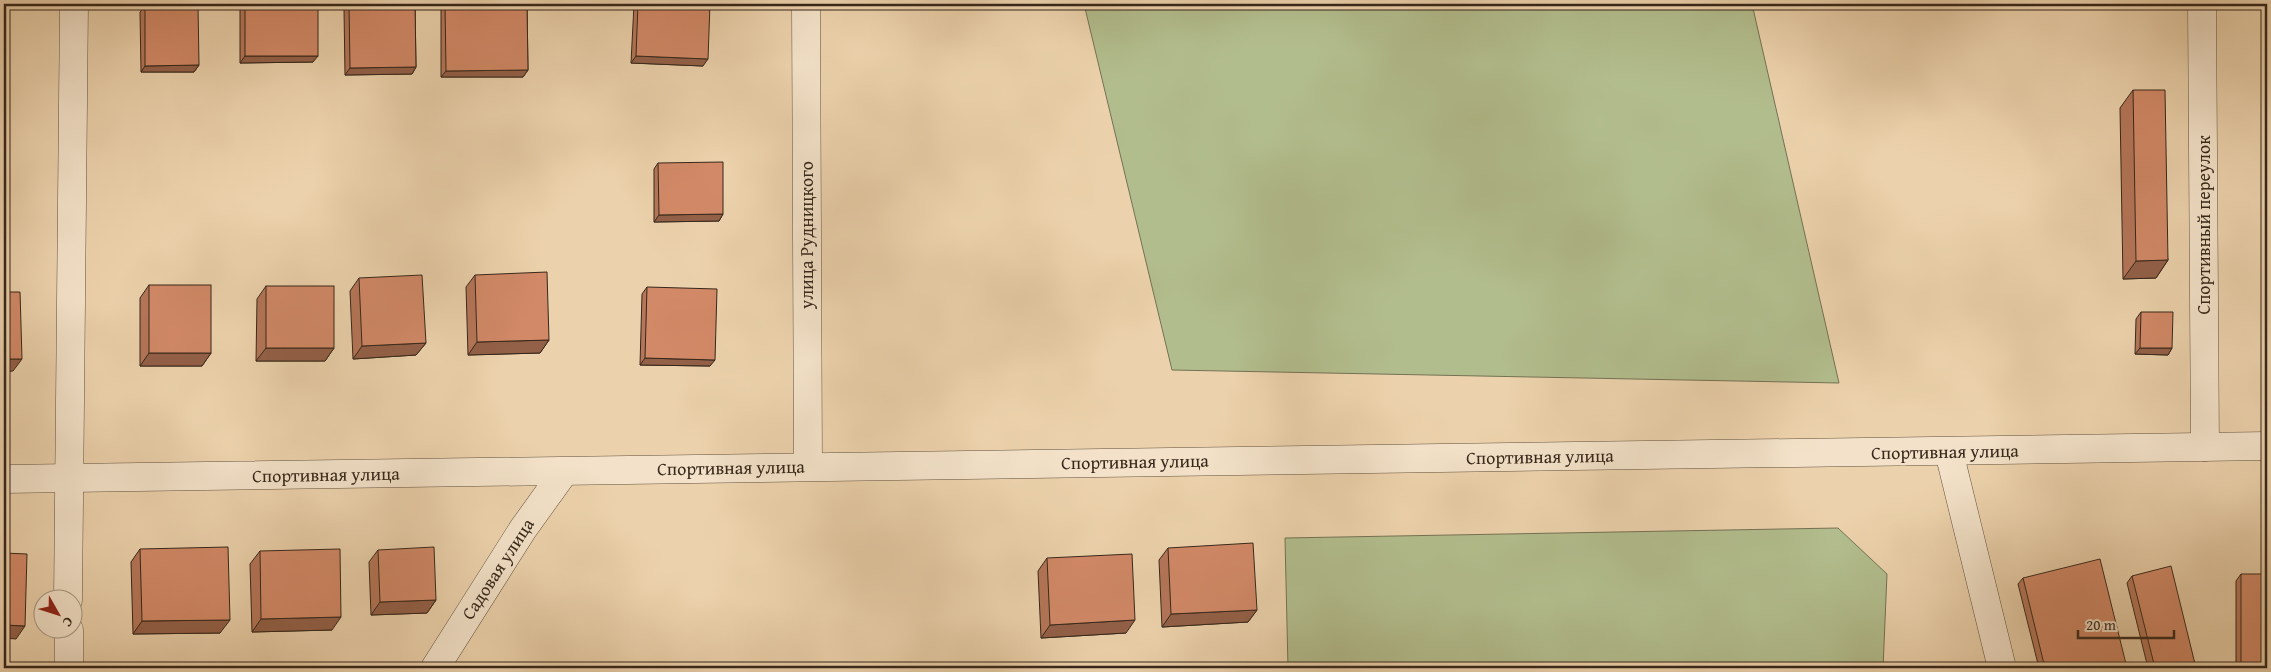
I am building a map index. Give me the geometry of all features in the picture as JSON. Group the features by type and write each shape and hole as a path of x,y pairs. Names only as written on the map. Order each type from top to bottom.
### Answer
{"street":[{"path":"68,590 74,4"},
{"name":"улица Рудницкого","path":"806,4 808,466"},
{"name":"Спортивный переулок","path":"2202,4 2205,447"},
{"name":"Спортивная улица","path":"4,479 2267,446"},
{"path":"1949,452 2002,668"},
{"name":"Садовая улица","path":"435,668 523,529 564,472"},
{"path":"68,640 68,668"}],"green space":[{"path":"1084,4 1752,4 1839,383 1172,370"},
{"path":"1838,528 1887,574 1883,668 1288,668 1285,538"}],"building":[{"path":"245,4 318,4 318,56 245,56"},
{"path":"349,4 415,4 416,67 350,68"},
{"path":"445,4 527,4 528,70 446,71"},
{"path":"638,4 710,4 708,59 636,56"},
{"path":"198,5 199,65 145,66 145,6"},
{"path":"2133,90 2165,90 2168,260 2136,261"},
{"path":"723,162 723,214 659,215 658,163"},
{"path":"547,272 549,340 477,342 475,275"},
{"path":"422,275 426,343 362,346 359,278"},
{"path":"149,285 211,285 211,353 149,353"},
{"path":"266,286 334,286 334,348 266,348"},
{"path":"647,287 717,289 715,360 645,358"},
{"path":"4,292 20,292 22,359 4,359"},
{"path":"2141,312 2173,312 2172,348 2140,348"},
{"path":"1253,543 1257,610 1171,614 1168,548"},
{"path":"228,547 230,620 142,621 140,549"},
{"path":"434,547 436,600 380,602 378,550"},
{"path":"340,549 341,617 261,619 260,551"},
{"path":"4,553 27,554 25,626 4,625"},
{"path":"1132,554 1135,620 1050,625 1047,558"},
{"path":"2100,559 2127,668 2045,668 2023,578"},
{"path":"2171,566 2196,668 2155,668 2132,576"},
{"path":"2241,574 2267,574 2267,665 2241,666"}]}
